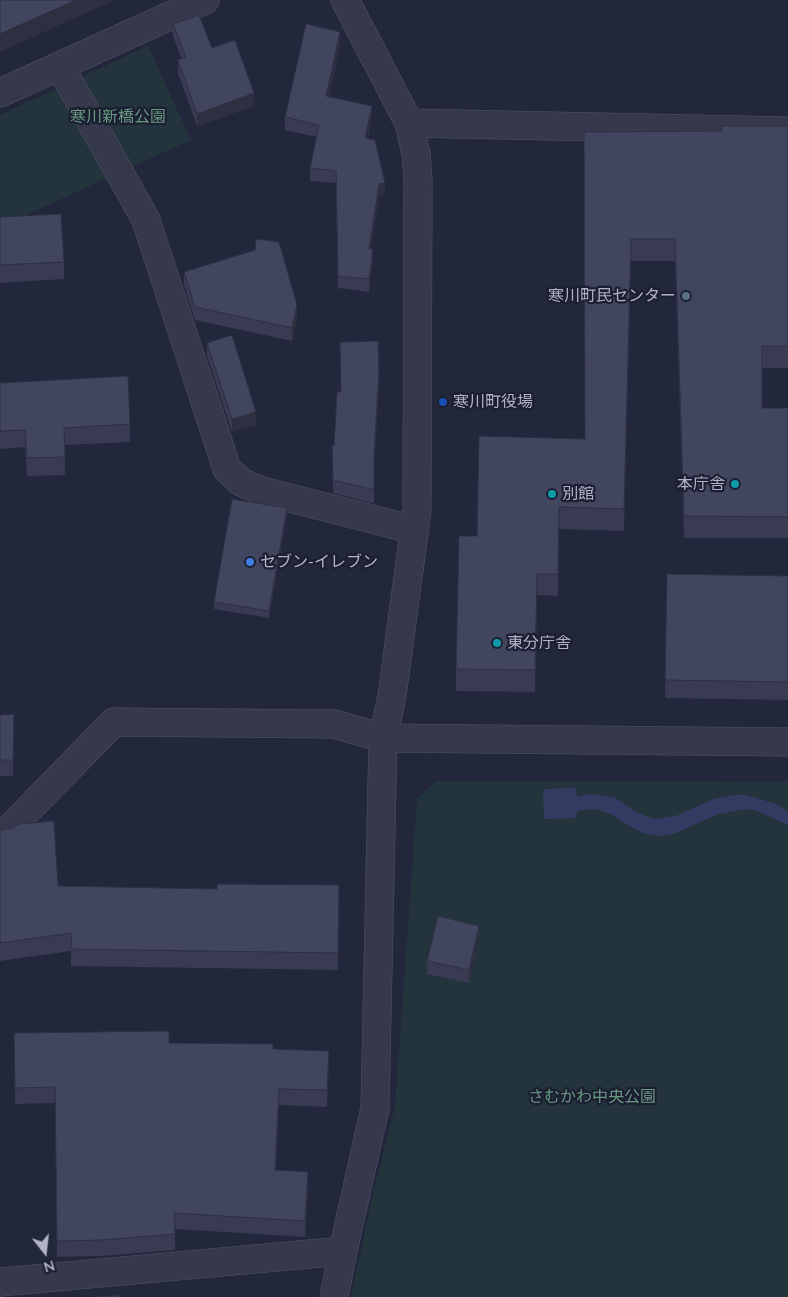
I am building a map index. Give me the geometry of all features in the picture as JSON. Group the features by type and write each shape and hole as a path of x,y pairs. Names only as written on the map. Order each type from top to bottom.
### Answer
{"street":[{"path":"0,93 205,0"},
{"path":"334,1297 375,1108 384,738 392,696 417,510 418,180 416,154 409,123 345,0"},
{"path":"60,66 146,220 227,469 241,482 262,491 415,530"},
{"path":"409,123 788,131"},
{"path":"0,831 7,831 114,722 334,724 384,738 788,742"},
{"path":"0,1282 343,1251"}],"green space":[{"name":"寒川新橋公園","path":"148,46 191,140 2,226 0,223 0,115"},
{"name":"さむかわ中央公園","path":"436,781 788,782 788,1297 351,1297 373,1193 395,1106 417,799"}],"water":[{"path":"576,788 577,797 589,794 614,797 638,813 654,819 676,816 713,799 733,795 747,795 776,804 788,812 788,825 755,810 746,809 718,814 676,833 660,836 643,833 613,815 596,809 577,812 576,818 544,819 543,789"}],"building":[{"path":"0,0 76,0 0,34"},
{"path":"199,15 212,48 235,40 254,93 197,114 178,60 186,57 173,24"},
{"path":"306,24 340,32 326,96 372,106 365,138 375,140 385,183 379,184 369,249 373,249 369,279 338,276 336,171 310,168 319,125 285,117"},
{"path":"722,126 788,126 788,346 762,346 762,408 788,408 788,517 684,516 675,239 631,239 624,509 559,507 558,574 537,574 535,670 456,669 459,536 477,536 479,436 585,439 584,132 722,131"},
{"path":"61,214 64,262 0,265 0,217"},
{"path":"256,239 279,242 297,305 292,328 195,307 184,272 255,250"},
{"path":"232,335 256,412 232,419 207,343"},
{"path":"378,341 379,372 374,489 371,489 333,480 332,446 334,446 337,392 341,392 340,342"},
{"path":"128,376 130,424 64,428 65,457 27,458 25,430 0,431 0,383"},
{"name":"セブン-イレブン","path":"232,499 287,508 269,611 214,602"},
{"path":"667,574 788,576 788,682 665,680"},
{"path":"14,714 13,760 0,760 0,715"},
{"path":"54,821 58,886 217,889 217,884 339,885 338,953 71,949 72,933 0,943 0,830 13,828 19,824"},
{"path":"438,916 479,926 469,970 427,961"},
{"path":"169,1031 169,1043 273,1044 273,1049 329,1051 327,1090 279,1089 275,1170 308,1172 305,1221 174,1213 175,1234 102,1240 57,1241 55,1087 15,1088 14,1033"},
{"path":"120,1295 120,1297 95,1297"}],"place":[{"name":"寒川町民センター","path":"686,296"},
{"name":"寒川町役場","path":"443,402"},
{"name":"本庁舎","path":"735,484"},
{"name":"別館","path":"552,494"},
{"name":"セブン-イレブン","path":"250,562"},
{"name":"東分庁舎","path":"497,643"}]}
